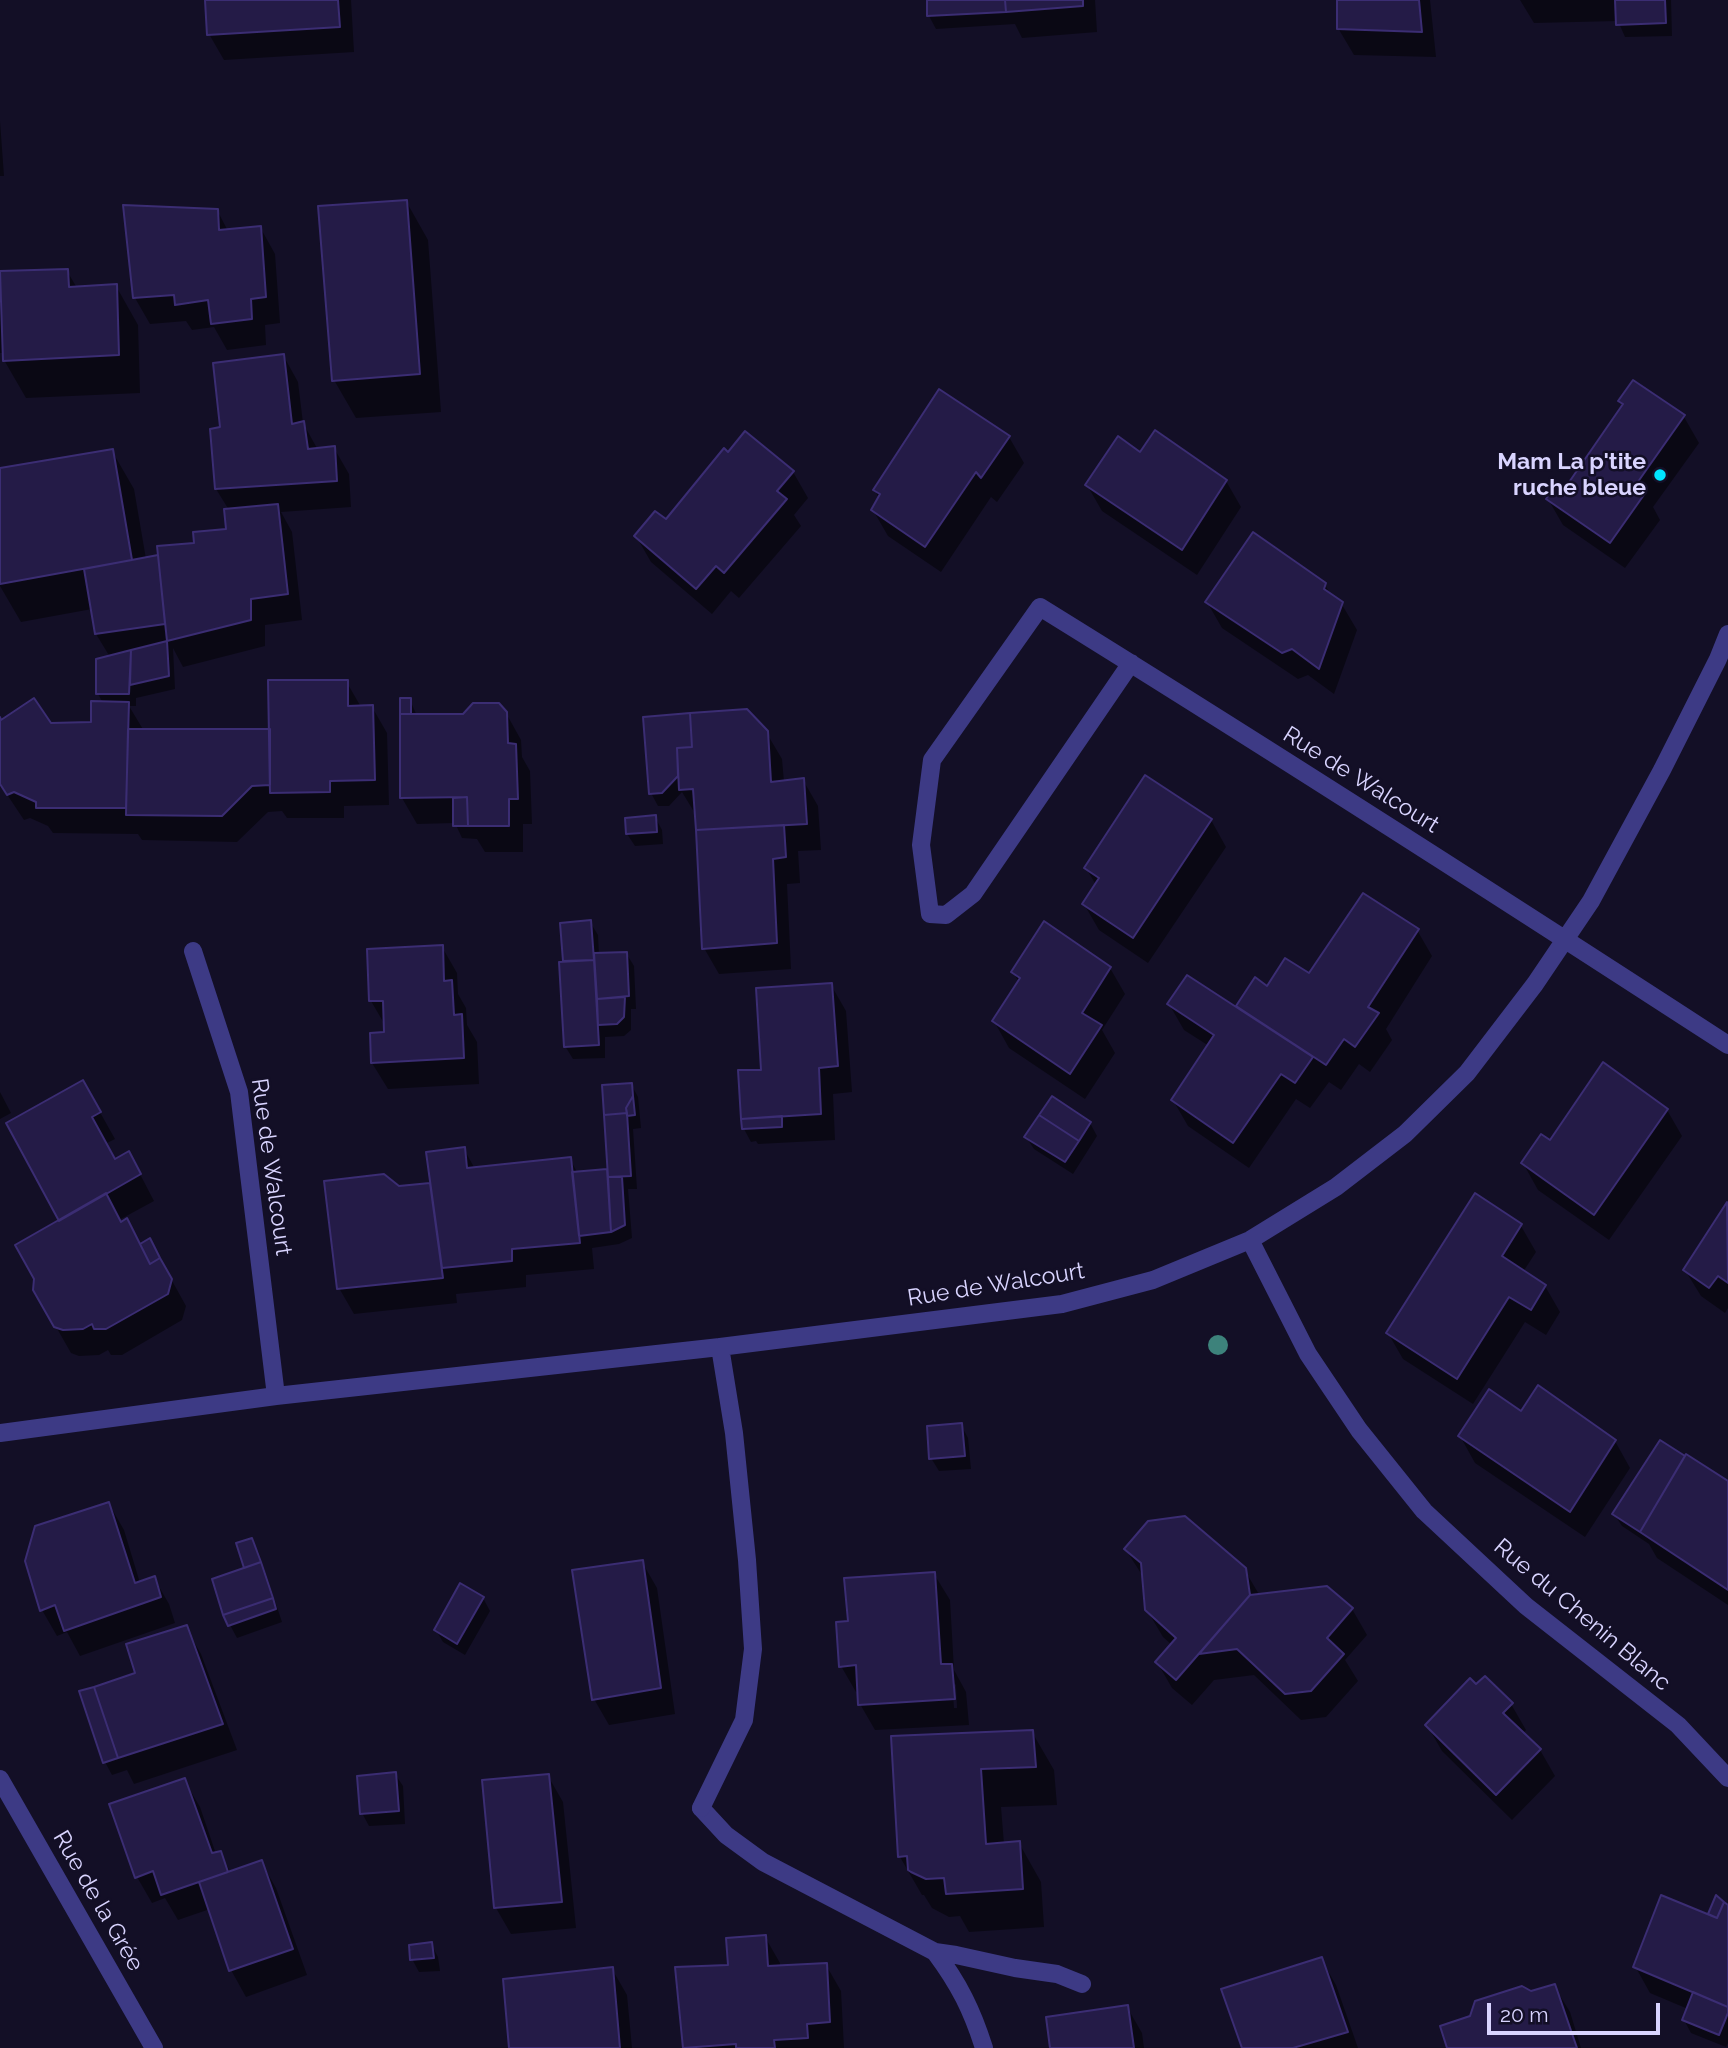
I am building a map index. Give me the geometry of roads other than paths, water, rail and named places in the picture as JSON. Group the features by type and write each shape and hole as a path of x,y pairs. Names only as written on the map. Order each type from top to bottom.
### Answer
{"street":[{"name":"Rue de Walcourt","path":"1131,663 973,894 946,915 930,914 921,845 932,760 1040,607 1131,663 1565,939"},
{"name":"Rue de Walcourt","path":"0,1433 276,1396 720,1347 1062,1304 1153,1280 1250,1240 1336,1188 1405,1133 1467,1073 1535,984 1591,901 1662,770 1728,634"},
{"path":"1565,939 1728,1045"},
{"name":"Rue de Walcourt","path":"193,951 239,1092 276,1396"},
{"name":"Rue du Chenin Blanc","path":"1250,1240 1308,1354 1359,1430 1424,1511 1526,1606 1678,1725 1728,1778"},
{"path":"720,1347 734,1433 753,1649 744,1720 701,1808 726,1835 763,1862 935,1952 1058,1974 1082,1984"},
{"name":"Rue de la Grée","path":"0,1779 154,2048"},
{"path":"935,1952 950,1971 973,2015 984,2048"}],"place":[{"name":"Mam La p'tite ruche bleue","path":"1660,475"}]}
